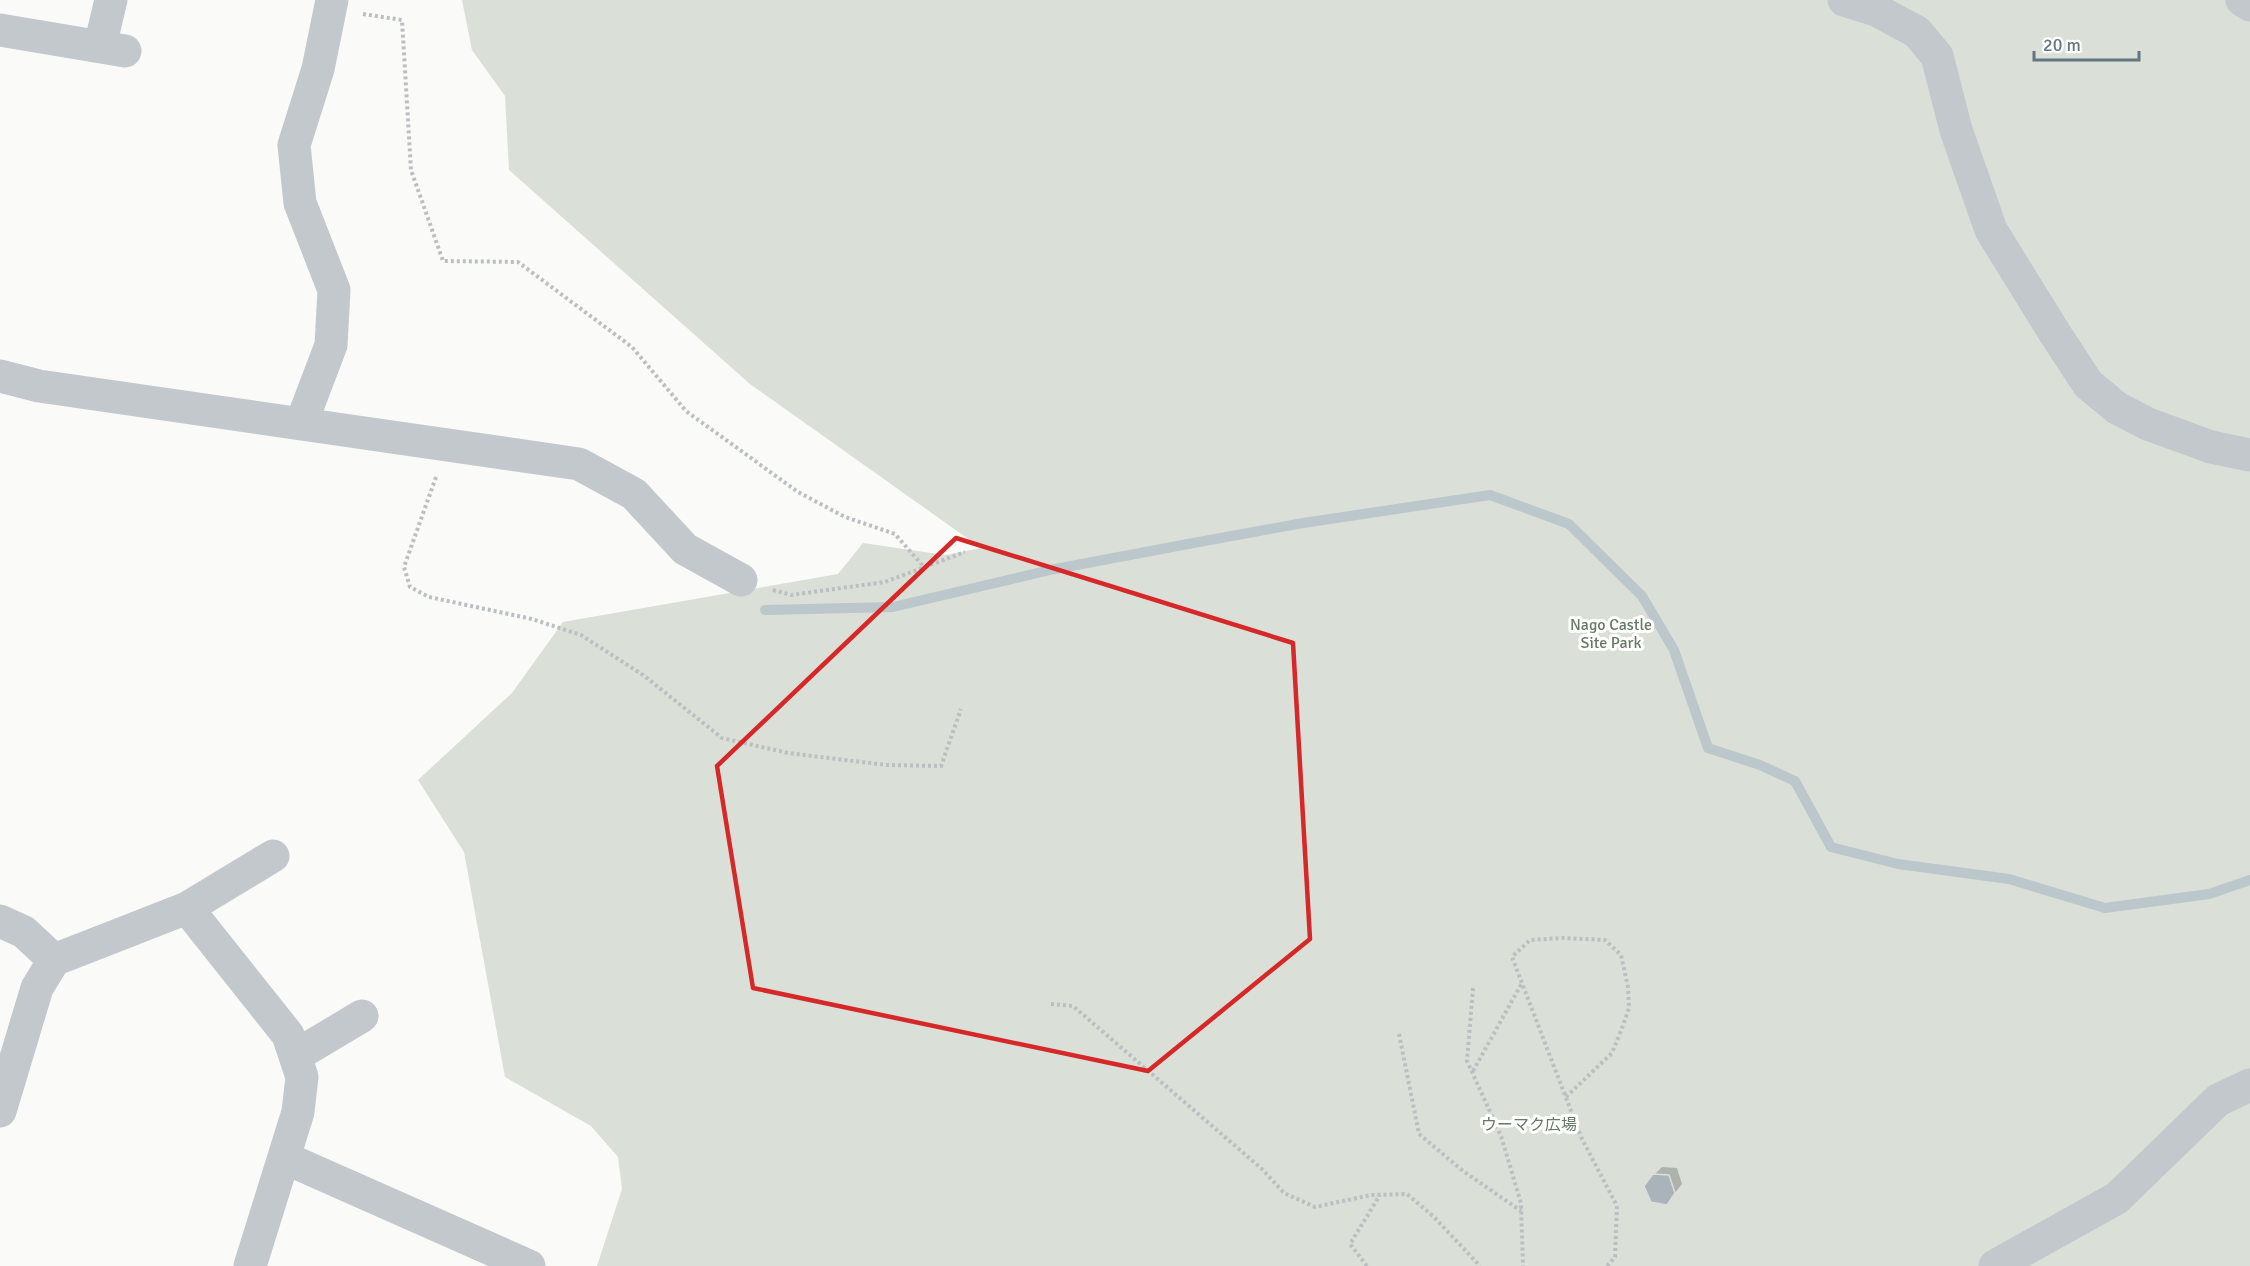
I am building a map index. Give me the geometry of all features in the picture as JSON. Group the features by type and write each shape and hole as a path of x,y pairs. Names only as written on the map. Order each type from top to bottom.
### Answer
{"street":[{"path":"0,30 113,48 111,0"},
{"path":"1844,0 1876,10 1917,32 1937,56 1956,130 1991,230 2088,384 2117,408 2148,424 2211,447 2250,454"},
{"path":"2242,0 2250,5"},
{"path":"301,424 331,345 334,290 300,202 294,145 318,69 332,4"},
{"path":"0,376 39,386 579,464 634,494 685,549 741,580"},
{"path":"0,1111 37,988 54,960 187,908 273,856"},
{"path":"187,908 288,1035 302,1077 297,1112 285,1158 250,1266"},
{"path":"0,921 24,932 54,960"},
{"path":"295,1056 362,1016"},
{"path":"1995,1266 2117,1198 2218,1100 2250,1085"},
{"path":"285,1158 529,1266"}],"path":[{"path":"332,4 402,20 411,170 443,261 518,262 632,347 686,411 798,492 845,517 895,534 924,567"},
{"path":"447,445 404,567 410,587 429,597 532,619 581,635 643,675 722,738 788,753 886,765 941,766 961,709"},
{"path":"741,580 791,595 885,582 964,552"},
{"path":"1566,1097 1612,1053 1629,1008 1628,987 1621,955 1605,940 1562,938 1530,940 1512,957 1581,1137 1617,1206 1615,1257 1607,1266"},
{"path":"1472,1072 1522,983"},
{"path":"1473,988 1467,1061 1501,1136 1521,1203 1523,1266"},
{"path":"1051,1004 1072,1006 1262,1169 1284,1192 1316,1207 1380,1195 1407,1194 1433,1216 1480,1266"},
{"path":"1399,1034 1419,1134 1463,1171 1522,1212"},
{"path":"1367,1266 1350,1244 1380,1195"}],"highlighted area":[{"path":"956,538 1293,643 1310,939 1148,1071 753,988 717,766"}],"green space":[{"name":"Nago Castle Site Park","path":"462,0 2250,0 2250,1266 597,1266 622,1189 618,1157 591,1126 505,1077 464,852 418,780 512,693 563,622 838,574 863,543 945,555 981,548 750,384 509,170 505,96 472,50"}],"building":[{"path":"1653,1174 1669,1175 1675,1193 1667,1205 1651,1202 1644,1186"}],"waterway":[{"path":"765,610 893,607 1050,570 1188,544 1303,523 1490,495 1569,524 1642,596 1674,650 1708,748 1760,765 1795,781 1831,847 1898,864 2009,879 2105,908 2209,894 2250,880"}],"park label":[{"name":"ウーマク広場","path":"1529,1125"}]}
